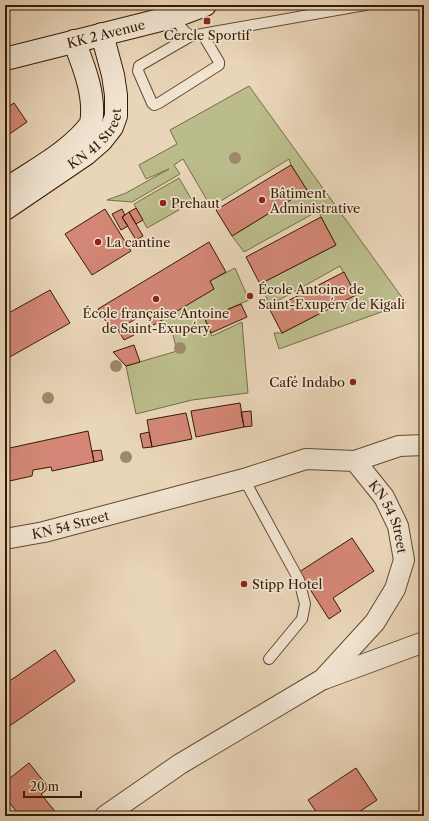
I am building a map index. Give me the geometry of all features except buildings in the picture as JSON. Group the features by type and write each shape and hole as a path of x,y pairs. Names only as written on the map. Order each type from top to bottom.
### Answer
{"main road":[{"name":"KK 2 Avenue","path":"5,58 176,16 205,5"},
{"name":"KN 41 Street","path":"5,209 86,154 101,141 112,127 116,116 116,95 113,75 102,34"},
{"name":"KN 41 Street","path":"5,190 76,141 91,124 92,104 89,89 74,41"}],"street":[{"path":"355,461 399,446 424,445"},
{"name":"KN 54 Street","path":"5,539 44,532 244,479 306,459 355,461 384,497 398,526 404,560 395,589 375,622 323,679 180,764 105,816"},
{"path":"323,679 424,642"}],"lane":[{"path":"203,35 219,62 219,65 159,104 154,105 138,72 139,66 191,36 365,5"},
{"path":"176,16 180,28 191,36"},
{"path":"244,479 299,580 305,604 302,619 269,659"}],"green space":[{"path":"249,86 406,303 279,349 274,333 282,333 355,295 340,266 270,305 260,284 336,245 318,211 244,252 232,236 307,190 291,165 289,159 211,207 183,159 174,165 180,174 132,202 107,200 126,193 169,169 146,179 139,165 177,144 170,130"},
{"name":"Prehaut","path":"179,178 193,202 147,228 134,204"},
{"path":"235,268 249,300 205,319 212,336 242,322 248,393 192,400 136,414 126,366 177,351 172,331 166,333 160,316 214,289 210,281"}],"place":[{"name":"Cercle Sportif","path":"207,21"},
{"name":"Bâtiment Administrative","path":"262,200"},
{"name":"Prehaut","path":"163,203"},
{"name":"La cantine","path":"98,242"},
{"name":"École Antoine de Saint-Exupéry de Kigali","path":"250,296"},
{"name":"École française Antoine de Saint-Exupéry","path":"156,299"},
{"name":"Café Indabo","path":"353,382"},
{"name":"Stipp Hotel","path":"244,584"}]}
